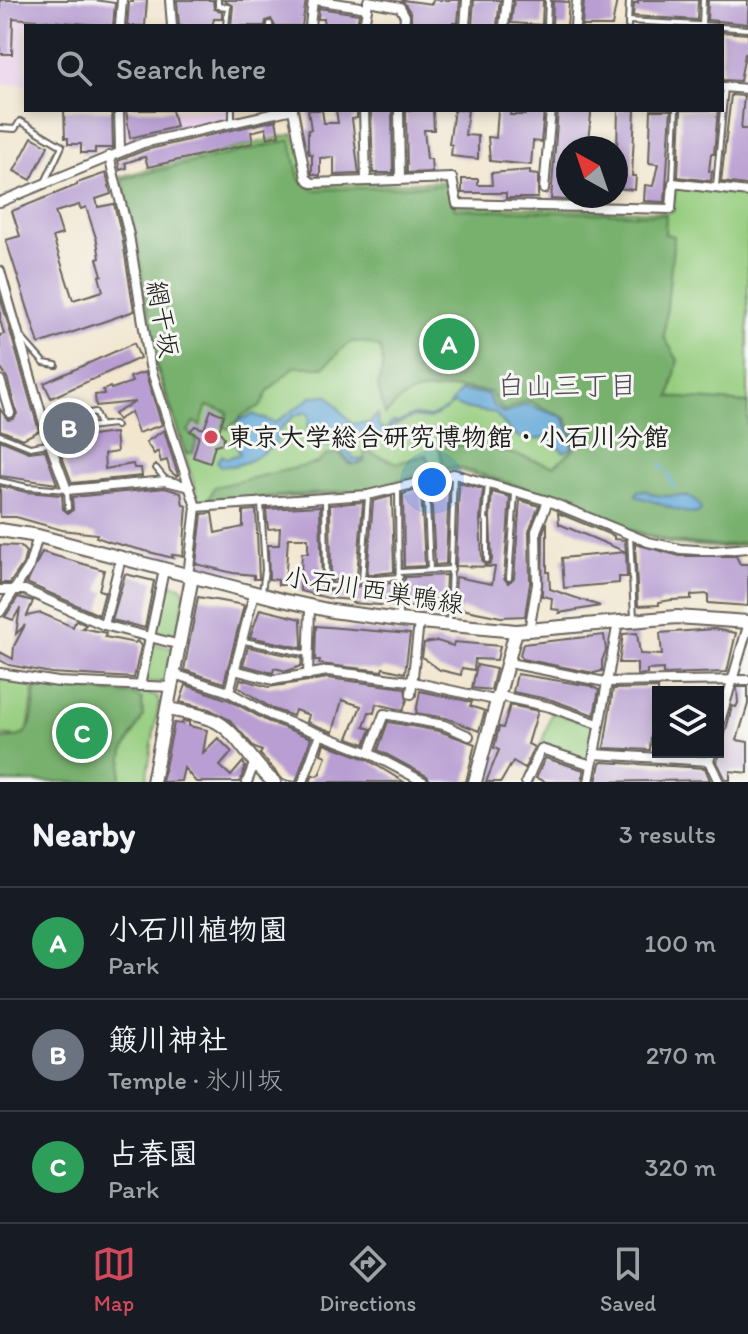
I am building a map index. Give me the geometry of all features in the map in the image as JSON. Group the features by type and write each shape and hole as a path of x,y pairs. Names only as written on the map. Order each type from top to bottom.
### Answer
{"main road":[{"name":"小石川西巣鴨線","path":"0,530 38,536 310,607 399,620 523,631 634,620 651,624 690,616 748,624"},
{"path":"153,782 190,577"},
{"path":"475,782 509,663 523,631"},
{"path":"168,709 216,721 274,782"}],"street":[{"path":"120,24 122,0"},
{"path":"170,0 172,24"},
{"path":"310,24 314,0 400,7 405,16 404,24"},
{"path":"465,24 467,0"},
{"path":"504,24 507,0"},
{"path":"575,24 577,0"},
{"path":"364,24 368,3"},
{"path":"724,87 748,89"},
{"path":"119,112 120,151"},
{"path":"0,202 143,143 281,112"},
{"path":"291,112 306,178 312,183 452,178 457,204 671,209 673,183 748,192"},
{"path":"364,112 366,180"},
{"path":"399,112 400,179"},
{"path":"544,189 551,112"},
{"name":"網干坂","path":"109,156 129,235 150,366 196,507"},
{"path":"0,271 4,300 20,336 50,444 67,490 166,481 190,487"},
{"path":"0,380 10,413"},
{"path":"190,577 196,507 368,495 454,474 548,501 630,536 681,549 712,551 748,548"},
{"path":"523,631 537,584 536,531 548,501"},
{"path":"0,612 29,567 38,536"},
{"path":"104,625 121,558"},
{"path":"140,686 164,570"},
{"path":"0,590 25,590 104,625 180,645"},
{"path":"229,692 258,594"},
{"path":"308,675 310,607"},
{"path":"411,694 419,622"},
{"path":"589,782 618,622"},
{"path":"724,707 748,624"},
{"path":"509,663 605,682 748,680"},
{"path":"234,670 273,680 328,671 413,682 550,707 598,724"},
{"path":"0,673 58,682 140,686 173,681 208,681 270,715 369,753 424,782"},
{"path":"369,753 384,714 444,725 469,736"},
{"path":"303,782 320,735"},
{"path":"526,782 541,749 592,765"},
{"path":"594,754 652,755"},
{"path":"711,758 719,782"},
{"path":"247,782 254,764"},
{"path":"399,782 404,772"}],"lane":[{"path":"218,0 218,6 228,7 226,24"},
{"path":"547,24 548,0"},
{"path":"628,24 629,0"},
{"path":"702,24 703,0"},
{"path":"724,27 748,29"},
{"path":"232,112 232,122"},
{"path":"673,183 676,112"},
{"path":"716,189 721,112"},
{"path":"0,128 15,129 20,121 62,146 45,182"},
{"path":"20,336 44,363 56,365"},
{"path":"45,422 95,412 100,425"},
{"path":"88,427 116,426"},
{"path":"0,435 30,447 50,444"},
{"path":"156,468 166,481"},
{"path":"449,625 454,474"},
{"path":"426,480 430,570"},
{"path":"0,481 67,490 68,508"},
{"path":"487,560 485,519 488,484"},
{"path":"398,487 399,620"},
{"path":"509,578 515,491"},
{"path":"362,580 368,495"},
{"path":"325,498 326,586 452,569"},
{"path":"258,594 265,570 261,503"},
{"path":"630,536 634,620"},
{"path":"242,641 308,654"}],"shaded area":[{"path":"96,0 119,0 117,24 24,24 24,85 3,85 0,79 0,1 95,4"},
{"path":"122,112 229,112 227,120 129,142 124,137"}],"green space":[{"path":"294,134 312,186 450,181 455,205 673,212 675,187 748,194 748,545 721,548 671,544 617,528 547,497 457,470 365,492 200,504 154,363 145,324 133,232 118,177"},
{"path":"291,140 299,178 314,190 447,185 455,209 666,215 665,234 674,236 664,337 678,360 670,397 748,403 748,542 721,546 672,542 618,526 548,495 457,467 366,490 208,501 214,487 317,463 327,455 339,453 350,465 364,463 364,451 398,463 426,455 431,468 443,464 439,447 453,445 497,450 554,466 574,449 574,436 566,418 527,400 504,411 491,392 458,388 415,392 399,401 385,415 378,387 383,366 380,348 354,342 344,347 324,367 294,367 268,391 261,406 244,414 228,429 223,427 228,412 207,406 200,426 194,422 188,431 197,440 193,453 186,453 156,364 136,233 122,179"},
{"path":"164,583 181,586 185,594 177,636 172,639 154,635"},
{"path":"151,644 172,647 174,651 169,677 164,682 143,682"},
{"path":"0,678 35,683 27,738 0,735"},
{"path":"39,683 140,691 158,697 146,782 0,782 0,740 31,743"},
{"path":"46,687 134,695 142,699 143,717 124,750 120,782 0,782 0,738 20,736 26,731 32,717 36,689"},
{"path":"552,712 594,726 588,762 540,747"}],"water":[{"path":"460,391 488,394 493,405 504,414 526,404 563,417 572,436 572,448 564,452 546,437 529,439 516,436 495,413 454,404 448,408"},
{"path":"328,395 351,423 370,423 377,414 378,425 384,430 393,422 413,415 430,417 443,411 430,419 413,417 393,426 380,438 360,441 352,431 342,429 344,449 353,459 364,459 356,464 351,463 337,447 309,438 309,415 306,412 294,416 277,432 277,442 252,459 229,466 221,466 217,461 222,455 227,458 240,454 235,443 241,433 237,421 253,414 275,423 312,396"},
{"path":"643,490 656,495 688,497 698,503 701,510 696,514 681,511 636,495"}],"building":[{"path":"0,0 95,0 115,3 113,24 13,18 12,54 0,54"},
{"path":"147,0 145,24 127,24 129,2"},
{"path":"177,0 213,0 214,9 222,11 222,19 214,19 213,24 179,24"},
{"path":"223,0 306,0 302,24 274,24 271,19 265,24 231,24 233,6"},
{"path":"402,0 432,4 433,0 460,0 458,23 411,24 411,13"},
{"path":"474,0 500,0 497,24 472,24"},
{"path":"514,0 543,0 542,24 511,23"},
{"path":"584,0 617,0 612,24 582,24"},
{"path":"638,0 698,0 697,20 633,16 634,3"},
{"path":"708,0 748,0 748,24 707,20"},
{"path":"553,1 569,2 567,24 552,24"},
{"path":"319,8 359,14 357,24 323,24 324,19 318,19"},
{"path":"724,32 748,34 748,54 745,54 740,81 724,80"},
{"path":"731,95 744,96 741,129 748,129 748,185 721,182"},
{"path":"64,112 112,112 113,148 95,148 95,153 81,153 81,144 68,144 68,138 65,138"},
{"path":"126,112 172,112 176,127 130,138"},
{"path":"308,112 322,112 324,123 338,123 336,112 357,112 357,118 352,119 359,174 334,175 334,157 320,158 320,176 312,174 312,154 308,149 308,130 311,129"},
{"path":"371,112 392,112 393,173 373,173"},
{"path":"406,112 433,112 434,130 424,130 427,159 431,159 432,172 407,173"},
{"path":"454,112 468,112 465,135 478,136 478,159 451,156 452,145 449,144"},
{"path":"498,112 525,115 525,112 544,112 541,142 533,141 531,165 490,161 488,137 496,138"},
{"path":"558,112 590,112 588,136 556,136 556,199 551,199"},
{"path":"618,112 635,112 632,176 636,176 635,190 628,189 628,136 617,136"},
{"path":"651,112 671,112 665,202 644,201 645,185 653,186 658,164 649,163"},
{"path":"681,112 718,112 714,154 711,154 709,171 712,171 711,181 678,177"},
{"path":"276,120 279,135 268,138 266,128 251,132 253,143 148,167 145,157 140,158 125,163 127,168 120,170 118,161 145,150"},
{"path":"32,137 48,146 31,180 14,171"},
{"path":"530,170 530,174 538,175 538,198 506,198 506,193 462,193 462,179 478,179 478,185 492,185 491,173"},
{"path":"106,173 111,194 96,199 98,207 114,204 134,311 39,344 6,240 20,236 12,211","holes":["79,205 81,209 86,207 97,241 103,291 73,300 53,237 62,234 55,212"]},
{"path":"0,296 39,431 23,439 0,430 0,409 8,420 17,414 7,378 0,366 0,335 4,334 0,320"},
{"path":"134,343 140,358 51,398 44,383"},
{"path":"145,372 162,425 138,433 131,412 118,420 114,414 135,402 96,406 95,395 104,394 103,390 110,387 132,382 130,377"},
{"name":"東京大学総合研究博物館・小石川分館","path":"211,410 224,415 219,431 224,437 223,443 215,445 210,463 193,457 199,436 190,431 195,426 204,429"},
{"path":"80,420 85,437 115,433 117,452 104,454 105,469 133,464 134,468 141,468 142,476 72,483 60,451 64,451 62,434 55,435 54,426"},
{"path":"164,430 176,476 170,471 167,460 161,462 158,451 154,454 146,442"},
{"path":"0,440 29,452 45,450 57,484 0,476"},
{"path":"449,482 446,564 435,565 431,487"},
{"path":"459,483 483,489 480,519 482,560 485,565 492,560 492,492 510,497 504,578 508,583 514,578 520,500 539,506 529,531 530,583 525,616 501,617 461,609 460,612 454,611 456,577 492,584 495,567 456,566"},
{"path":"0,486 62,495 63,509 68,513 73,510 72,497 165,488 181,493 183,505 187,506 183,556 172,555 173,558 110,542 96,537 97,534 62,530 16,517 0,517"},
{"path":"421,489 425,566 404,567 403,494"},
{"path":"392,496 394,572 367,575 373,501"},
{"path":"363,502 357,576 331,581 330,505"},
{"path":"320,506 322,589 342,591 363,585 394,583 394,606 352,603 352,600 300,591 302,553 308,553 308,538 288,538 285,585 278,585 278,580 269,579 268,545 279,545 280,528 268,529 266,509"},
{"path":"256,510 259,579 254,579 254,575 196,564 202,514 212,513 215,533 243,527 243,511"},
{"path":"558,513 614,536 614,539 625,540 626,552 559,524"},
{"path":"547,522 550,589 600,606 559,613 559,610 551,609 552,598 542,596 543,532"},
{"path":"635,544 680,556 736,556 740,564 748,564 748,606 708,603 708,594 659,602 659,605 638,606"},
{"path":"0,545 20,546 26,552 23,564 10,583 0,583"},
{"path":"42,552 104,570 99,590 105,592 99,615 27,583"},
{"path":"626,552 627,577 619,577 619,583 564,588 562,558"},
{"path":"125,574 154,581 145,628 112,620"},
{"path":"446,575 445,599 431,600 431,607 404,607 405,577"},
{"path":"18,597 33,601 27,616 41,613 73,627 76,620 86,625 82,628 106,633 105,637 137,641 141,646 134,678 51,673 9,665 0,660 0,652 13,659 14,646 25,625 16,634 20,608 13,620 5,617"},
{"path":"198,597 244,605 224,683 184,670"},
{"path":"260,609 301,619 302,648 250,637"},
{"path":"316,626 410,634 405,673 383,668 382,671 319,664 320,660 315,660"},
{"path":"714,629 736,633 727,672 663,674 663,669 647,670 647,674 637,675 637,663 619,663 623,634 637,633 640,654 662,655 660,633"},
{"path":"604,635 606,650 602,671 594,673 522,659 520,655 523,644"},
{"path":"437,641 453,646 454,642 500,646 497,660 475,659 474,670 462,668 461,675 440,670 422,657 424,643"},
{"path":"248,647 302,658 301,666 287,671 274,668 273,673 243,665"},
{"path":"477,665 496,669 491,690 472,688"},
{"path":"517,674 599,690 594,715 552,700 513,692"},
{"path":"328,678 405,688 407,700 403,710 376,704 374,713 369,712 364,727 371,729 365,744 348,738 361,706 342,700 333,732 307,722 309,715 295,710 293,716 273,709 238,687 240,679 269,687"},
{"path":"186,685 229,700 267,721 311,738 296,782 283,780 260,754 262,751 255,748 230,720 209,709 180,702"},
{"path":"737,687 748,687 748,704 737,740 748,742 748,773 730,771 730,780 726,780 717,762 718,758 724,758 724,738 732,706 736,707"},
{"path":"652,688 650,750 604,748 613,689"},
{"path":"420,691 472,702 470,706 485,711 479,731 446,718 416,713"},
{"path":"510,705 538,711 528,744 534,747 525,768 513,761 501,782 486,782 499,750 494,748 499,727 503,728"},
{"path":"183,721 189,722 189,726 207,730 203,753 218,738 232,752 220,766 231,776 243,762 245,767 240,782 196,782 184,768 181,781 162,782 174,723 182,724"},
{"path":"388,722 439,731 475,744 466,782 431,782 427,776 378,750"},
{"path":"324,743 366,759 404,782 310,782 313,775 320,773 326,756 321,754"},
{"path":"545,758 584,770 582,782 546,782 536,778"},
{"path":"602,762 705,768 710,780 596,782"}],"waterway":[{"path":"661,465 664,469"},
{"path":"668,474 674,487"}],"place":[{"name":"小石川植物園","path":"449,344"},
{"name":"簸川神社","path":"69,428"},
{"name":"東京大学総合研究博物館・小石川分館","path":"211,437"},
{"name":"占春園","path":"82,733"}],"district":[{"name":"白山三丁目","path":"567,385"}]}
